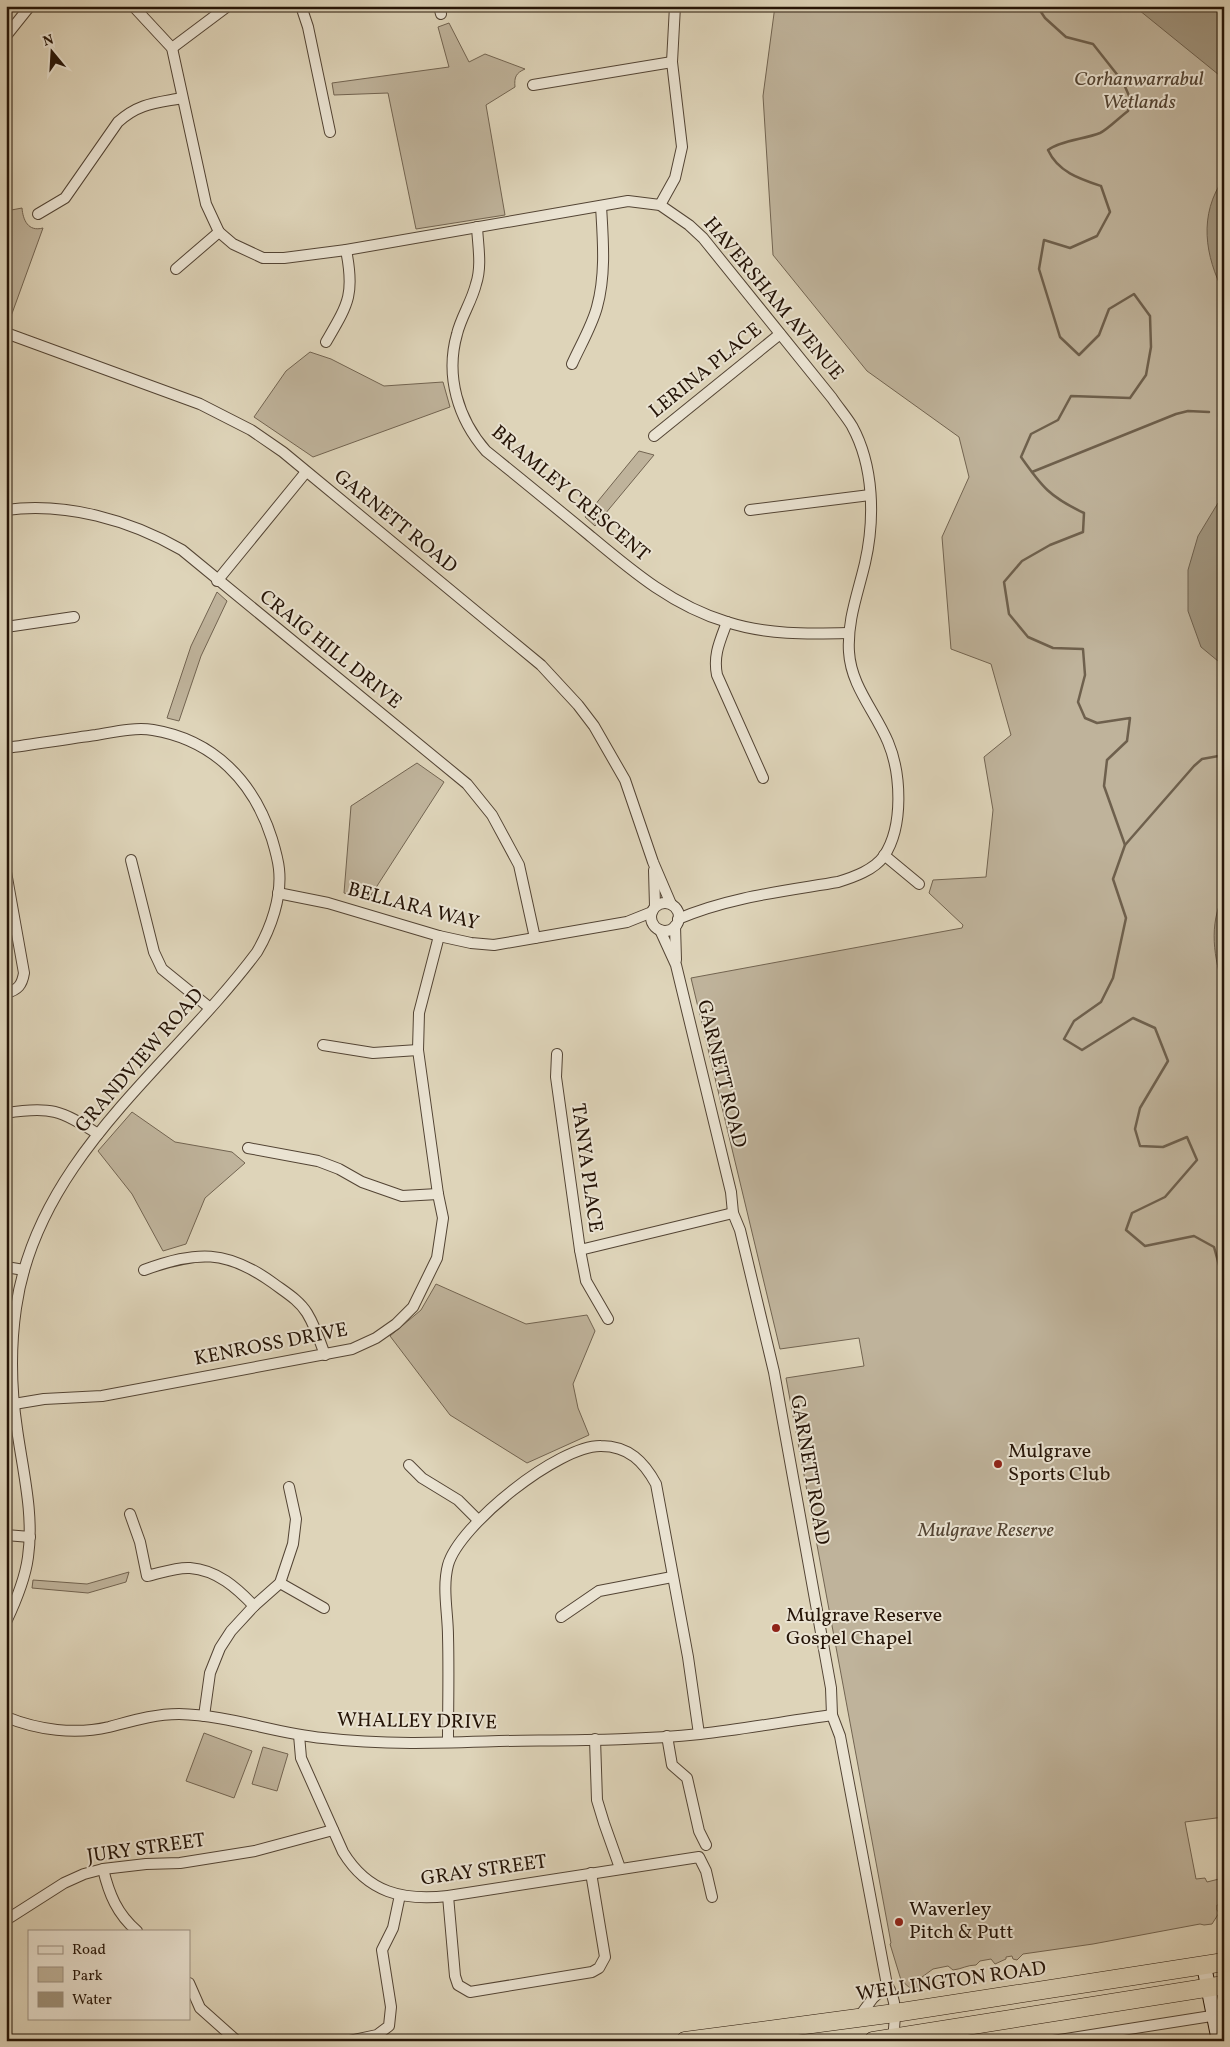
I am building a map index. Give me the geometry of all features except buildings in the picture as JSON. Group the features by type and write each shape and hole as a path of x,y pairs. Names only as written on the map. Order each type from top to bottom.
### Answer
{"highway":[{"name":"WELLINGTON ROAD","path":"685,2041 790,2033 859,2017 1224,1962"},
{"path":"873,2041 1216,1986"}],"street":[{"path":"7,34 30,6"},
{"path":"132,6 172,48 228,6"},
{"path":"301,6 308,27 330,132"},
{"path":"660,205 675,178 682,147 672,62 675,6"},
{"name":"HAVERSHAM AVENUE","path":"172,48 206,204 219,232 233,244 264,258 284,258 346,250 628,201 660,205 689,225 703,238 832,398 851,425 865,461 872,518 866,561 848,633 850,665 852,673 888,741 899,801 895,829 884,855 867,870 853,878 741,899 704,908 677,923"},
{"path":"533,85 672,62"},
{"path":"38,214 65,198 118,122 130,112 142,105 182,98"},
{"path":"572,364 597,308 604,261 601,206"},
{"name":"BRAMLEY CRESCENT","path":"477,228 479,267 477,284 457,334 452,370 459,406 474,437 486,450 655,588 675,601 727,622 766,632 802,634 848,633"},
{"path":"176,269 219,232"},
{"path":"326,342 347,306 350,270 346,250"},
{"name":"GARNETT ROAD","path":"6,333 200,404 251,430 283,452 541,665 594,726 626,780 653,862 673,906"},
{"name":"LERINA PLACE","path":"654,436 780,334"},
{"path":"217,581 306,472"},
{"path":"750,510 870,495"},
{"name":"CRAIG HILL DRIVE","path":"6,510 29,507 75,510 160,538 182,550 217,581 467,784 492,815 519,865 535,938"},
{"path":"6,627 74,617"},
{"path":"727,622 715,652 717,675 763,778"},
{"name":"GRANDVIEW ROAD","path":"6,748 125,730 150,730 174,734 195,743 226,765 252,794 262,813 279,868 277,897 271,922 257,952 98,1134 74,1166 52,1201 37,1233 24,1270 12,1334 13,1400 30,1510 30,1537 28,1559 22,1584 6,1622"},
{"path":"884,855 919,884"},
{"path":"131,860 154,952 162,969 210,1008"},
{"name":"GARNETT ROAD","path":"653,862 654,909"},
{"path":"6,873 24,973 21,985 11,991"},
{"name":"BELLARA WAY","path":"277,897 328,903 439,936 471,943 494,945 627,922 654,909"},
{"path":"663,903 673,906 677,923 668,930 657,928 651,917 654,909 663,903"},
{"name":"HAVERSHAM AVENUE","path":"673,906 704,908"},
{"name":"BELLARA WAY","path":"627,922 657,928"},
{"name":"GARNETT ROAD","path":"676,965 677,923"},
{"name":"GARNETT ROAD","path":"657,928 676,965 731,1192 732,1213 740,1230 774,1372 831,1688 832,1715 840,1736 887,1985 893,1994 895,2013 893,2038"},
{"name":"KENROSS DRIVE","path":"13,1400 102,1396 352,1349 376,1338 396,1324 413,1307 437,1258 443,1218 418,1050 419,1013 439,936"},
{"path":"323,1045 373,1054 418,1050"},
{"name":"TANYA PLACE","path":"557,1054 556,1077 580,1250 732,1213"},
{"path":"6,1114 30,1110 55,1111 78,1121 98,1134"},
{"path":"248,1148 318,1161 362,1182 402,1196 438,1194"},
{"path":"580,1250 586,1281 608,1319"},
{"path":"144,1270 171,1260 193,1256 214,1257 246,1266 295,1298 307,1312 325,1355"},
{"path":"6,1267 24,1270"},
{"path":"448,1742 448,1635 445,1586 448,1565 457,1545 478,1520 531,1475 580,1450 600,1446 622,1449 635,1456 646,1467 656,1484 688,1657 699,1734"},
{"path":"410,1465 422,1478 458,1500 478,1520"},
{"path":"204,1716 210,1672 220,1648 231,1631 254,1606 280,1583 293,1544 296,1519 289,1487"},
{"path":"130,1514 140,1542 147,1576 190,1568 206,1572 233,1584 254,1606"},
{"path":"6,1535 30,1537"},
{"path":"562,1617 599,1591 672,1577"},
{"path":"280,1583 324,1608"},
{"name":"WHALLEY DRIVE","path":"6,1717 25,1724 48,1729 85,1730 107,1727 150,1716 176,1714 204,1716 304,1735 341,1739 448,1742 595,1739 699,1734 832,1715"},
{"name":"GRAY STREET","path":"304,1735 301,1758 350,1864 362,1876 388,1892 400,1896 428,1899 698,1857 706,1871 712,1897"},
{"path":"667,1736 672,1764 687,1778 699,1832 706,1845"},
{"path":"595,1739 597,1800 620,1868"},
{"name":"JURY STREET","path":"6,1920 64,1883 84,1874 102,1869 146,1864 180,1864 255,1851 332,1827"},
{"path":"102,1869 118,1911 136,1930"},
{"path":"448,1896 455,1976 458,1985 470,1992 479,1991 592,1972 599,1968 605,1958 591,1873"},
{"path":"349,2041 377,2035 389,2026 391,2007 382,1950 393,1928 400,1896"},
{"path":"1204,1966 1216,1986 1219,2041"},
{"path":"190,1985 200,2008 235,2040"},
{"path":"859,2017 873,1998 887,1985"},
{"path":"1053,2041 1219,2014"}],"green space":[{"path":"775,6 1224,6 1224,1817 1185,1822 1196,1879 1205,1878 1207,1882 1219,1879 1224,1882 1224,1896 1221,1905 1217,1905 1219,1913 1212,1924 1200,1924 1093,1944 1023,1954 1017,1960 1013,1959 1012,1956 1006,1957 1006,1959 995,1964 991,1959 980,1961 976,1965 953,1970 948,1966 933,1969 922,1977 921,1986 911,1989 901,1980 890,1944 786,1378 864,1366 859,1338 780,1349 691,978 962,928 963,925 929,893 933,880 986,877 993,810 984,757 1011,735 991,664 951,649 942,537 969,477 959,437 867,371 773,255 763,96"},
{"path":"449,23 469,62 485,54 525,69 516,76 515,87 486,105 505,215 416,229 388,93 334,95 332,83 449,67 438,27"},
{"path":"22,208 25,221 30,227 43,228 10,319 6,318 6,211"},
{"path":"310,352 331,359 384,386 443,382 450,407 313,457 254,417 286,371"},
{"path":"639,451 654,455 595,526 585,517"},
{"path":"217,592 227,601 201,656 179,721 167,718 191,646"},
{"path":"417,763 444,782 368,900 344,893 351,806"},
{"path":"132,1112 175,1142 232,1152 245,1163 205,1198 186,1244 163,1251 132,1194 98,1151"},
{"path":"436,1284 526,1324 587,1315 595,1331 573,1384 578,1408 589,1435 527,1463 450,1415 390,1336 421,1310"},
{"path":"129,1572 126,1582 88,1593 32,1588 33,1580 87,1584"},
{"path":"204,1733 252,1751 234,1798 186,1781"},
{"path":"263,1747 288,1754 277,1791 252,1784"}],"water":[{"path":"1134,6 1224,6 1224,79"},
{"path":"1224,178 1224,293 1212,265 1207,236 1210,206"},
{"path":"1224,392 1224,435 1221,430 1218,414"},
{"path":"1224,500 1224,666 1201,647 1188,611 1188,570 1198,536 1218,503"},
{"path":"1224,894 1224,990 1215,954 1214,930 1219,906"}],"waterway":[{"path":"1037,6 1045,18 1066,37 1093,44 1123,82 1130,98 1128,111 1100,133 1059,144 1048,150 1052,158 1070,174 1101,186 1110,212 1097,236 1070,248 1044,240 1039,269 1060,337 1079,355 1099,335 1109,309 1134,294 1150,316 1151,347 1146,375 1130,398 1071,396 1058,420 1031,434 1021,457 1041,484 1063,502 1084,513 1083,532 1050,545 1022,561 1004,582 1009,614 1028,637 1053,648 1083,649 1085,675 1078,702 1085,718 1097,723 1130,718 1127,741 1107,760 1104,786 1125,845 1113,879 1126,918 1113,978 1101,1002 1074,1021 1064,1039 1082,1050 1133,1018 1155,1028 1168,1061 1140,1108 1135,1129 1140,1146 1163,1147 1187,1137 1197,1160 1165,1197 1132,1213 1126,1230 1145,1246 1194,1236 1214,1247 1224,1283"},
{"path":"1032,472 1176,414 1188,411 1209,412"},
{"path":"1125,845 1194,766 1202,759 1224,755"}],"place":[{"name":"Mulgrave Sports Club","path":"998,1464"},
{"name":"Mulgrave Reserve Gospel Chapel","path":"776,1628"},
{"name":"Waverley Pitch & Putt","path":"899,1922"}],"park label":[{"name":"Corhanwarrabul Wetlands","path":"1139,92"},
{"name":"Mulgrave Reserve","path":"986,1531"}]}
